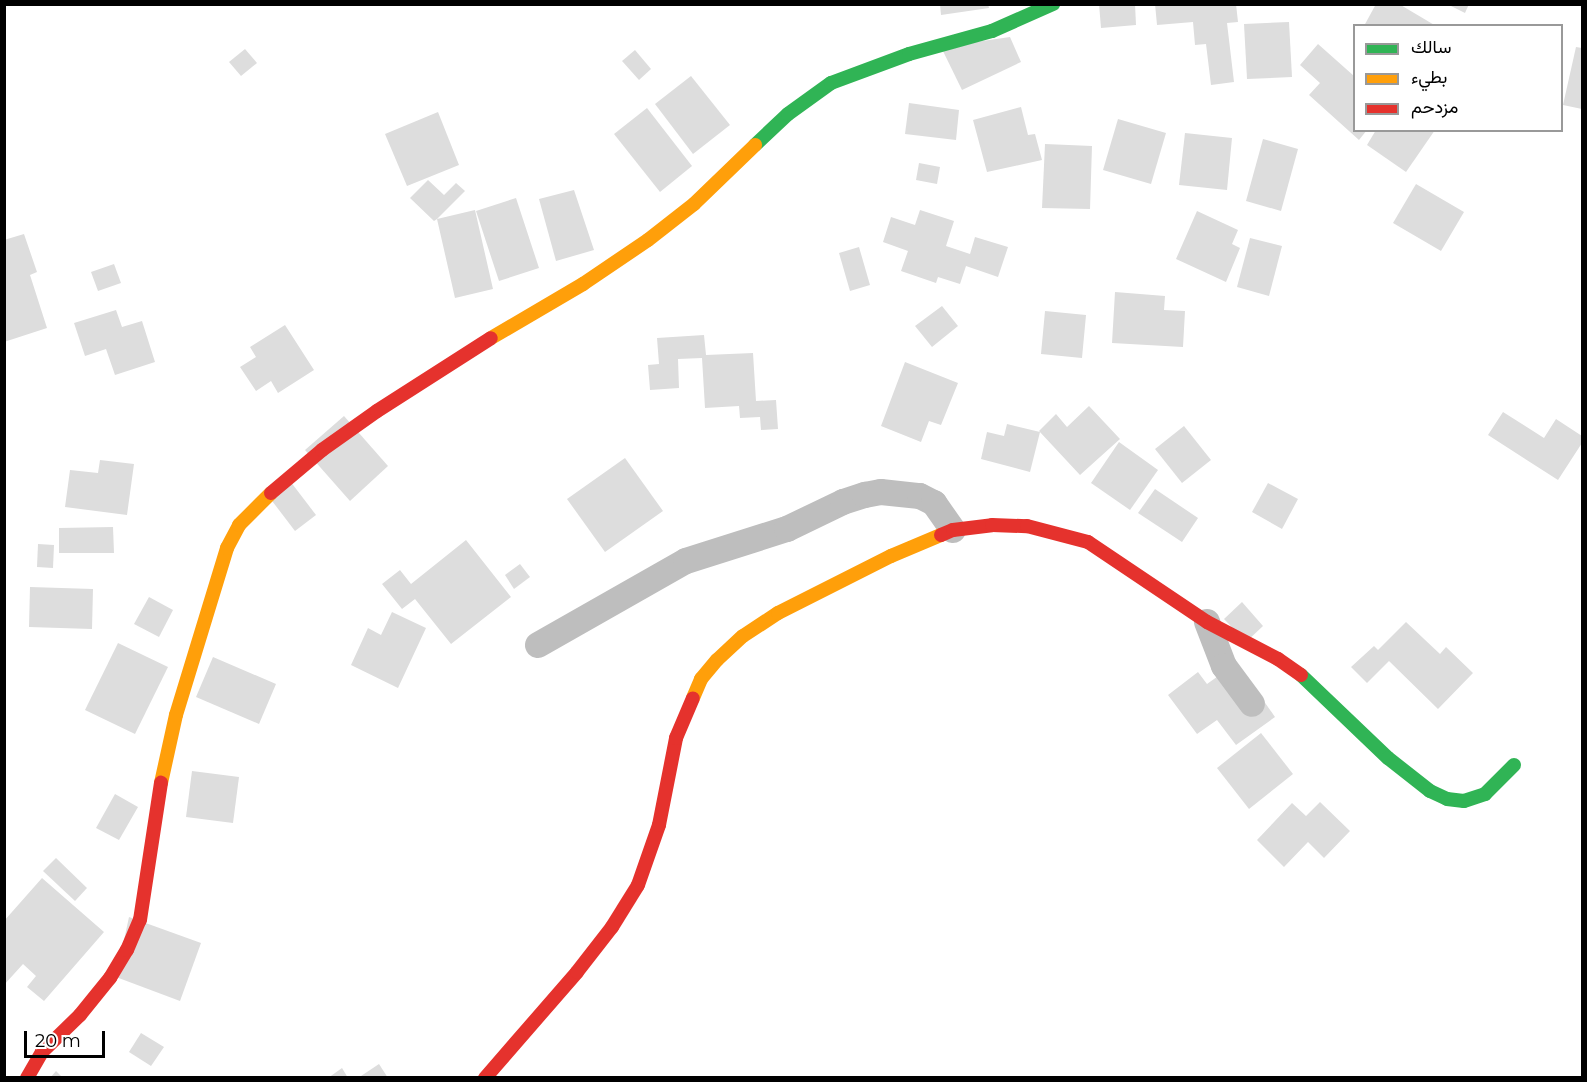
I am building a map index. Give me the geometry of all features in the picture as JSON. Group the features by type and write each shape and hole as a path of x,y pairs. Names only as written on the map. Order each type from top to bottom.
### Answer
{"street":[{"path":"27,1077 42,1052 80,1015 110,978 127,950 140,920 154,809 176,715 227,548 239,525 254,507 322,450 377,411 471,350 584,284 648,240 694,204 788,114 831,83 909,54 992,31 1053,4"},
{"path":"538,645 686,561 787,529 843,502 865,495 890,492 920,496 934,503 953,530"},
{"path":"485,1077 570,980 612,927 638,885 659,825 666,777 676,738 701,679 717,660 743,636 778,613 891,556 953,530 992,525 1028,526 1088,542 1207,622 1278,659 1308,680 1388,758 1430,791 1447,799 1464,801 1485,794 1514,765"},
{"path":"1207,622 1224,666 1252,704"}],"building":[{"path":"940,4 988,4 989,8 941,15"},
{"path":"1099,4 1135,4 1136,25 1101,28"},
{"path":"1155,4 1236,4 1238,22 1227,23 1234,82 1211,85 1206,44 1195,45 1193,22 1157,25"},
{"path":"1376,4 1399,4 1433,24 1365,24"},
{"path":"1447,4 1469,4 1465,13"},
{"path":"1289,22 1292,77 1247,79 1244,24"},
{"path":"1010,37 1021,62 962,90 941,47"},
{"path":"1318,44 1353,75 1353,132 1365,132 1359,140 1309,95 1320,83 1300,65"},
{"path":"1576,47 1582,48 1582,109 1563,105"},
{"path":"245,49 257,63 241,76 229,62"},
{"path":"635,50 651,69 639,80 622,61"},
{"path":"691,76 730,125 693,154 655,104"},
{"path":"909,103 959,110 956,140 905,134"},
{"path":"1021,107 1028,135 1035,134 1042,160 987,172 973,120"},
{"path":"647,108 692,166 660,192 614,134"},
{"path":"438,112 459,165 407,186 385,134"},
{"path":"1118,119 1166,133 1151,184 1103,170"},
{"path":"1375,132 1434,132 1406,172 1367,145"},
{"path":"1185,133 1232,138 1227,190 1179,185"},
{"path":"1263,139 1298,149 1281,211 1246,201"},
{"path":"1045,144 1092,146 1090,209 1042,208"},
{"path":"919,163 940,167 937,184 916,180"},
{"path":"428,180 444,195 456,183 465,191 434,221 410,198"},
{"path":"1416,184 1464,212 1441,251 1393,223"},
{"path":"574,190 594,250 556,261 539,199"},
{"path":"516,198 539,268 499,281 476,211"},
{"path":"475,210 493,289 455,298 437,219"},
{"path":"920,210 954,221 946,246 970,254 975,237 1008,247 998,277 966,266 960,284 938,277 936,283 901,271 908,251 883,242 891,217 915,225"},
{"path":"1197,211 1238,230 1232,244 1240,248 1226,282 1176,259"},
{"path":"24,234 37,272 30,275 47,328 4,342 4,240"},
{"path":"1250,238 1282,246 1269,296 1237,287"},
{"path":"859,247 870,285 850,291 839,253"},
{"path":"114,264 121,283 98,291 91,272"},
{"path":"1115,292 1165,296 1164,310 1185,311 1183,347 1112,343"},
{"path":"942,306 958,326 932,347 915,326"},
{"path":"116,310 122,327 142,321 155,362 115,375 106,349 85,356 74,323"},
{"path":"1045,311 1086,315 1082,358 1041,354"},
{"path":"285,325 314,370 278,393 271,381 256,391 240,367 256,357 250,347"},
{"path":"704,335 706,355 753,353 756,401 776,400 778,429 761,430 760,417 740,418 739,406 705,408 702,358 678,359 679,388 650,390 648,365 659,364 657,338"},
{"path":"905,362 958,383 941,425 929,421 921,442 881,426"},
{"path":"1089,406 1120,439 1080,475 1039,431 1056,414 1067,427"},
{"path":"1503,412 1544,438 1556,419 1582,436 1582,443 1558,480 1488,435"},
{"path":"344,416 388,466 350,501 305,450"},
{"path":"1007,424 1040,432 1030,472 981,459 987,432 1004,436"},
{"path":"1184,426 1211,460 1182,483 1155,449"},
{"path":"1119,442 1158,470 1130,510 1091,483"},
{"path":"625,458 663,511 605,552 567,499"},
{"path":"100,460 134,464 127,515 65,507 70,470 98,473"},
{"path":"287,477 316,515 295,531 266,493"},
{"path":"1268,483 1298,499 1282,529 1252,512"},
{"path":"1155,489 1198,518 1182,542 1138,513"},
{"path":"113,527 114,553 59,553 59,528"},
{"path":"466,540 511,597 451,644 415,599 402,609 382,584 400,570 411,584"},
{"path":"38,544 54,545 53,568 37,567"},
{"path":"520,564 530,577 514,589 505,575"},
{"path":"30,587 93,589 92,629 29,627"},
{"path":"149,597 173,610 159,637 134,624"},
{"path":"1242,602 1263,626 1246,642 1224,619"},
{"path":"392,612 426,628 398,688 351,665 368,628 381,635"},
{"path":"1406,622 1440,654 1446,647 1473,673 1438,709 1389,661 1367,683 1351,667 1374,646 1378,650"},
{"path":"118,643 168,667 135,734 85,710"},
{"path":"213,657 276,684 259,724 196,697"},
{"path":"1228,669 1254,687 1275,717 1236,745 1217,720 1197,734 1168,695 1198,672 1207,684"},
{"path":"1261,733 1293,774 1249,809 1217,768"},
{"path":"192,771 239,777 233,823 186,817"},
{"path":"115,794 138,807 119,840 96,828"},
{"path":"1320,802 1350,831 1324,858 1308,842 1284,867 1257,840 1292,803 1306,816"},
{"path":"56,858 87,888 75,901 43,871"},
{"path":"42,878 104,932 44,1001 27,987 36,976 23,964 4,985 4,921"},
{"path":"129,917 201,943 180,1001 116,977"},
{"path":"141,1033 164,1047 151,1066 129,1052"},
{"path":"379,1064 388,1078 358,1078"},
{"path":"342,1068 348,1078 328,1078"},
{"path":"56,1071 63,1078 50,1078"}],"traffic: fast":[{"path":"755,145 788,114 831,83 909,54 992,31 1053,4"},
{"path":"1301,675 1388,758 1430,791 1447,799 1464,801 1485,794 1514,765"}],"traffic: slow":[{"path":"491,338 583,284 648,240 694,204 755,145"},
{"path":"161,783 176,715 227,548 239,525 271,493"},
{"path":"693,698 701,679 717,660 743,636 778,613 891,556 941,535"}],"traffic: jam":[{"path":"271,493 322,450 377,411 491,338"},
{"path":"941,535 953,530 992,525 1027,526 1088,542 1207,622 1278,659 1301,675"},
{"path":"485,1078 577,972 612,927 638,885 659,825 676,738 693,698"},
{"path":"27,1078 42,1052 80,1015 110,978 127,950 140,920 161,783"}]}
